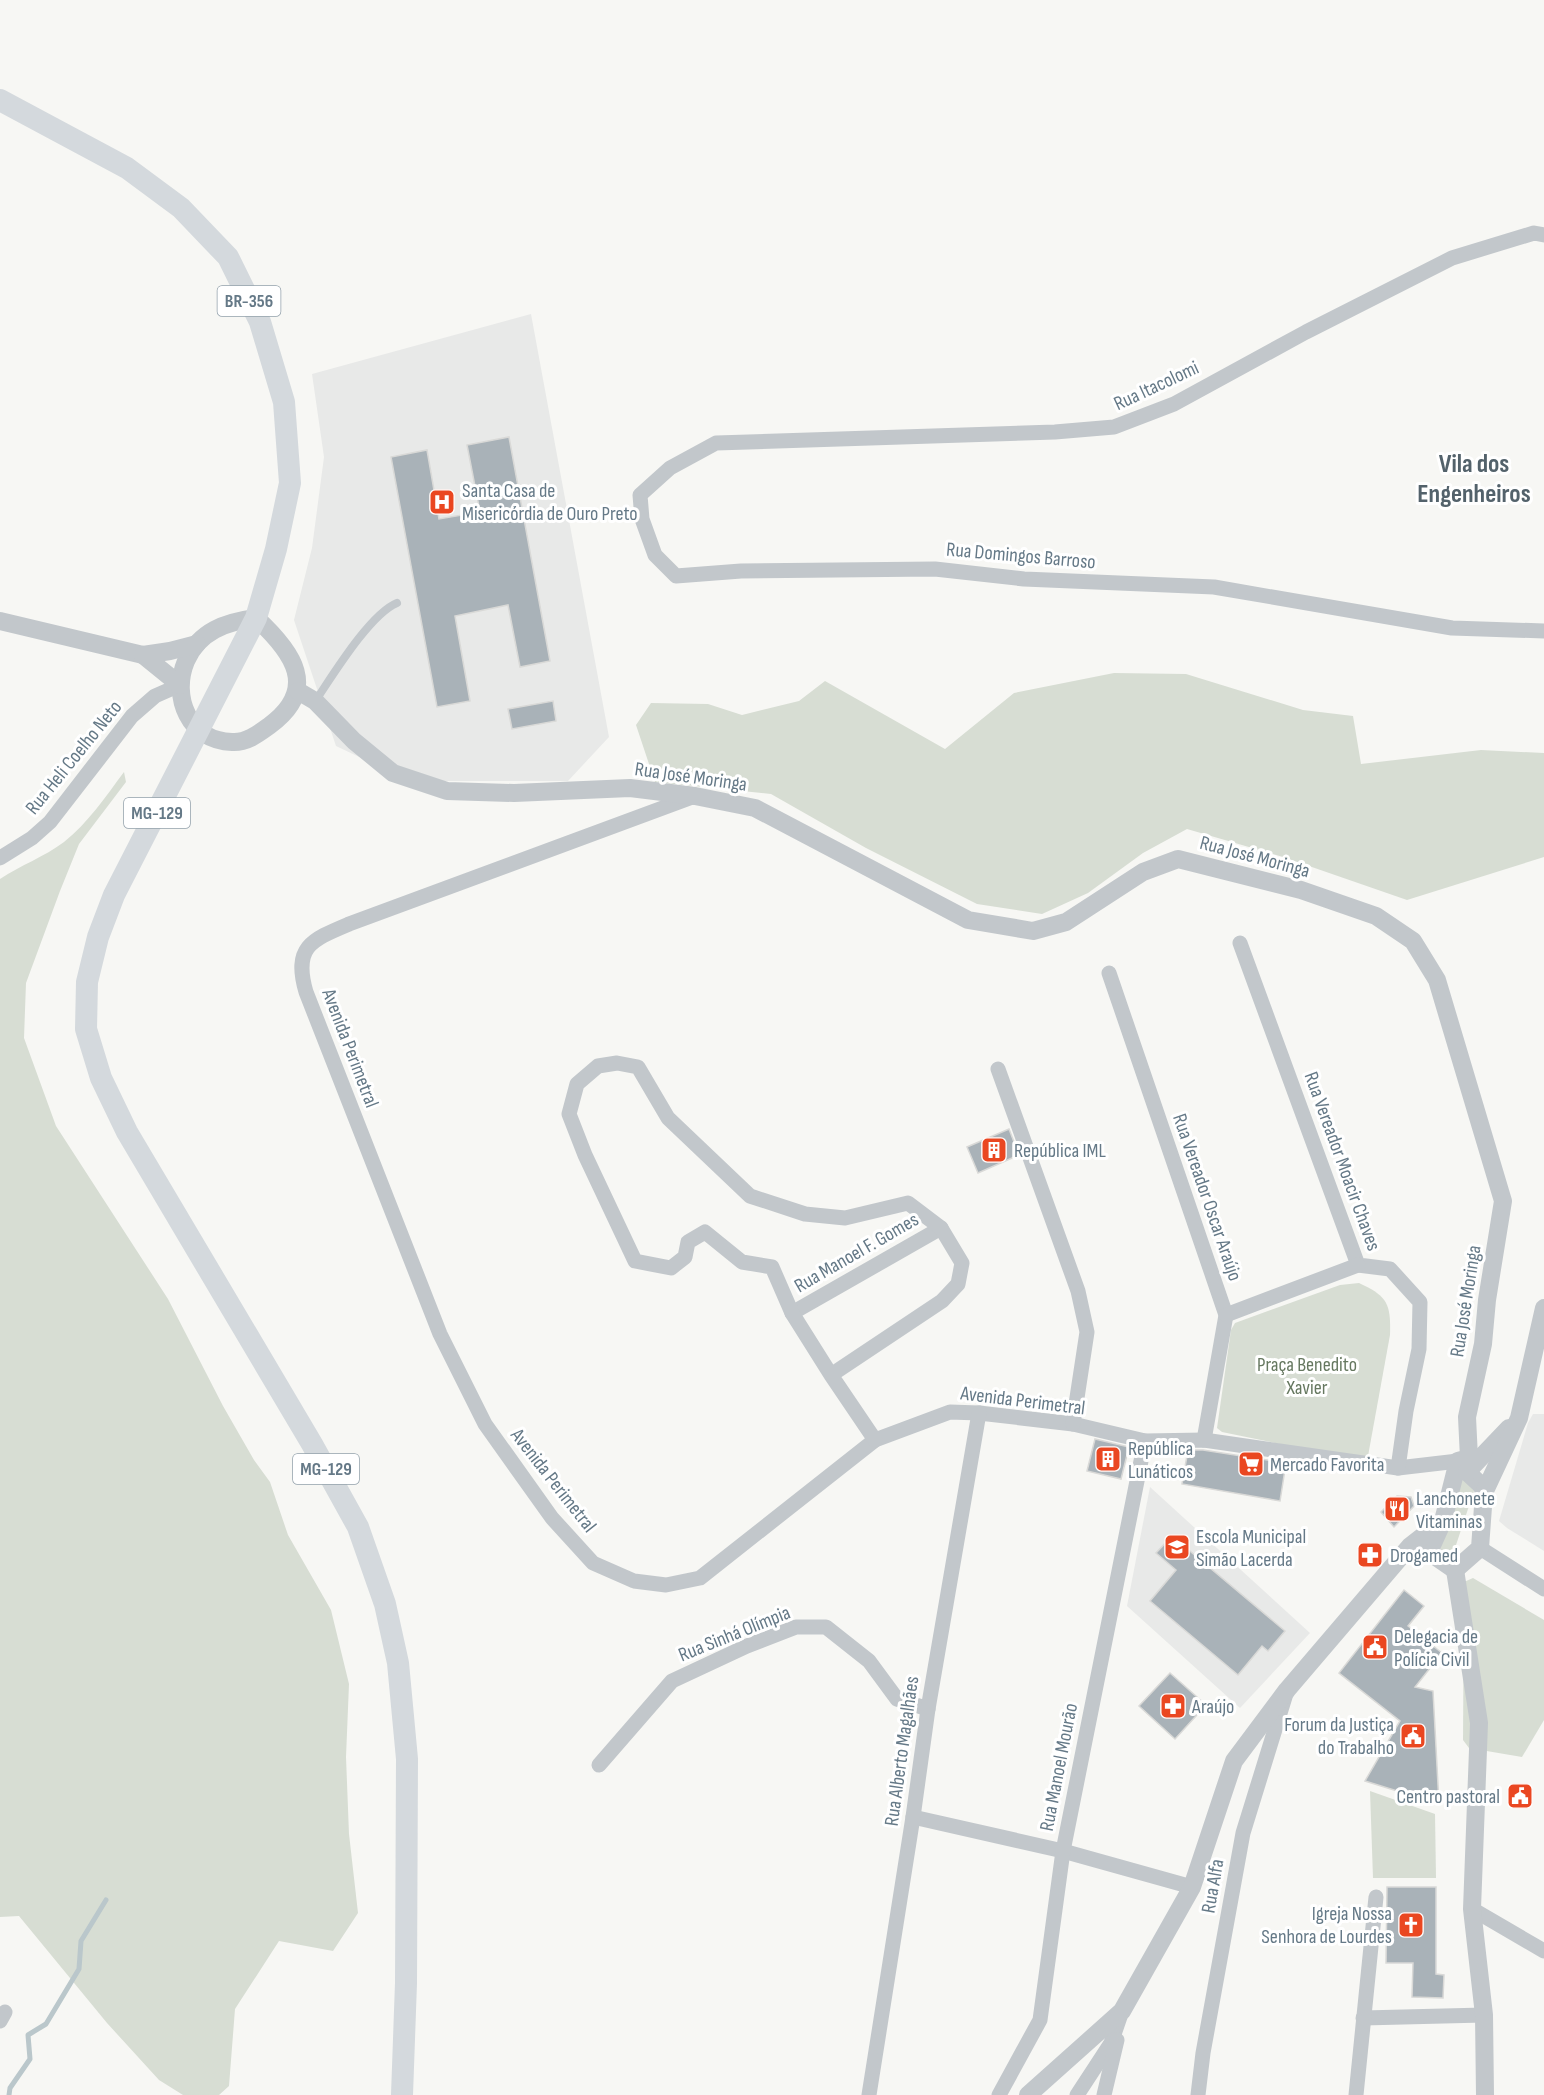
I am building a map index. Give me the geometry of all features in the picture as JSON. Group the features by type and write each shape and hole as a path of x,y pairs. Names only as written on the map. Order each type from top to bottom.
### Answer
{"main road":[{"name":"BR-356","path":"0,100 128,168 181,208 228,257 260,322 284,402 290,483 276,549 256,618"},
{"name":"MG-129","path":"256,618 114,896 98,937 87,982 86,1029 101,1078 127,1132 329,1475 357,1527 386,1604 398,1663 407,1759 406,1983 402,2095"}],"street":[{"name":"Rua Itacolomi","path":"716,443 1055,432 1114,427 1174,404 1306,332 1452,258 1534,233 1544,235"},
{"name":"Rua Domingos Barroso","path":"716,443 670,468 640,495 642,519 655,555 676,576 741,571 935,569 1024,579 1214,587 1452,628 1544,631"},
{"path":"256,618 277,637 293,662 298,691 290,707 271,725 252,738 233,743 217,740 200,730 182,705 180,685 182,672 197,644 206,634 219,626 256,618"},
{"path":"0,621 143,655 197,644"},
{"path":"143,655 180,685"},
{"name":"Rua Heli Coelho Neto","path":"0,858 32,838 50,822 132,716 155,696 180,685"},
{"name":"Rua José Moringa","path":"298,691 315,701 354,741 393,773 447,790 514,793 630,788 695,796 754,808 968,920 1033,931 1066,922 1143,872 1178,859 1301,890 1376,916 1413,941 1437,980 1503,1201 1487,1300 1483,1344 1467,1416 1464,1464"},
{"name":"Avenida Perimetral","path":"695,796 327,933 312,944 302,957 300,972 445,1344 485,1424 552,1518 593,1563 634,1581 666,1585 700,1578 875,1440 950,1412 979,1413 1073,1424 1145,1441 1204,1440 1398,1468 1464,1464"},
{"name":"Rua Vereador Moacir Chaves","path":"1240,943 1358,1265 1390,1269 1420,1302 1419,1349 1406,1411 1398,1468"},
{"name":"Rua Vereador Oscar Araújo","path":"1109,973 1226,1315 1204,1440"},
{"path":"831,1375 942,1301 958,1284 962,1263 940,1228 908,1203 845,1218 805,1214 750,1196 669,1118 638,1067 617,1063 598,1066 577,1084 569,1114 585,1155 635,1261 671,1268 686,1257 688,1242 705,1232 742,1262 772,1267 792,1313 831,1375 875,1440"},
{"path":"998,1069 1078,1291 1085,1322 1087,1332 1073,1424"},
{"name":"Rua Manoel F. Gomes","path":"792,1313 940,1228"},
{"path":"1226,1315 1358,1265"},
{"path":"1484,1494 1519,1418 1544,1308"},
{"name":"Rua Alberto Magalhães","path":"869,2095 913,1817 927,1708 979,1413"},
{"path":"1429,1552 1464,1464 1519,1418"},
{"name":"Rua Manoel Mourão","path":"999,2095 1040,2020 1063,1851 1145,1441"},
{"path":"1455,1570 1480,1548 1484,1494 1482,1486 1464,1464"},
{"path":"1077,2095 1111,2043 1122,2011 1192,1887 1234,1761 1287,1690 1410,1546 1443,1521"},
{"path":"1410,1546 1429,1552 1455,1570 1479,1723 1472,1909 1484,2015 1485,2095"},
{"path":"1480,1548 1544,1589"},
{"name":"Rua Sinhá Olímpia","path":"599,1765 672,1681 747,1646 796,1627 826,1627 869,1661 897,1699 927,1708"},
{"name":"Rua Alfa","path":"1198,2095 1203,2053 1243,1833 1287,1690"},
{"path":"913,1817 1063,1851 1192,1887"},
{"path":"1356,2095 1376,1897"},
{"path":"1472,1909 1544,1951"},
{"path":"1028,2095 1122,2011"},
{"path":"1104,2095 1122,2011"},
{"path":"1363,2018 1484,2015"}],"lane":[{"path":"315,701 355,644 385,610 397,603"}],"shaded area":[{"name":"Santa Casa de Misericórdia de Ouro Preto","path":"531,314 609,737 568,781 410,781 336,746 294,620 312,548 324,457 312,374"},
{"path":"1533,1414 1544,1414 1544,1551 1499,1521 1528,1423"},
{"name":"Escola Municipal Simão Lacerda","path":"1150,1487 1310,1633 1240,1708 1127,1606"}],"green space":[{"path":"1114,673 1186,674 1303,710 1353,716 1361,764 1481,750 1544,753 1544,857 1407,900 1283,857 1187,829 1143,853 1088,893 1042,914 977,904 866,848 771,794 655,782 636,725 651,703 708,704 742,715 799,701 825,681 945,749 1014,693"},
{"path":"124,772 126,782 79,844 60,891 26,983 24,1038 56,1126 168,1299 223,1406 254,1460 270,1482 288,1535 331,1610 349,1684 346,1757 349,1834 358,1913 333,1951 279,1941 235,2009 229,2086 219,2095 183,2095 159,2080 107,2023 19,1916 0,1917 0,879 49,852 73,835"},
{"name":"Praça Benedito Xavier","path":"1359,1283 1381,1297 1390,1315 1390,1335 1368,1456 1358,1460 1222,1432 1217,1428 1231,1330 1235,1323 1340,1285"},
{"path":"1464,1479 1475,1488 1453,1554 1449,1556 1437,1552 1455,1480"},
{"path":"1473,1578 1544,1620 1544,1720 1522,1757 1469,1748 1463,1740 1464,1582"},
{"path":"1370,1791 1435,1814 1436,1878 1373,1878"}],"building":[{"path":"509,437 550,661 520,667 508,605 455,616 470,701 437,707 391,457 427,450 439,519 480,512 467,445"},
{"path":"553,701 556,721 512,729 508,709"},
{"name":"República IML","path":"1009,1129 1019,1155 978,1173 967,1147"},
{"name":"República Lunáticos","path":"1095,1439 1129,1447 1121,1479 1087,1471"},
{"path":"1188,1450 1203,1450 1286,1463 1280,1501 1182,1484"},
{"name":"Lanchonete Vitaminas","path":"1397,1496 1411,1497 1414,1506 1394,1527 1381,1512"},
{"path":"1172,1536 1285,1631 1268,1651 1262,1646 1238,1675 1150,1601 1176,1570 1156,1553"},
{"path":"1404,1590 1424,1606 1408,1626 1442,1653 1415,1687 1433,1691 1439,1804 1365,1781 1400,1721 1339,1673"},
{"name":"Araújo","path":"1170,1673 1206,1705 1175,1739 1139,1706"},
{"name":"Igreja Nossa Senhora de Lourdes","path":"1387,1887 1436,1887 1436,1974 1444,1975 1443,1998 1412,1997 1413,1963 1386,1963"}],"waterway":[{"path":"9,2095 10,2088 30,2059 28,2035 46,2024 79,1969 81,1941 106,1900"}],"place":[{"name":"Santa Casa de Misericórdia de Ouro Preto","path":"442,502"},
{"name":"República IML","path":"994,1150"},
{"name":"República Lunáticos","path":"1108,1459"},
{"name":"Mercado Favorita","path":"1251,1464"},
{"name":"Lanchonete Vitaminas","path":"1397,1509"},
{"name":"Escola Municipal Simão Lacerda","path":"1177,1547"},
{"name":"Drogamed","path":"1370,1555"},
{"name":"Delegacia de Polícia Civil","path":"1375,1647"},
{"name":"Araújo","path":"1173,1706"},
{"name":"Forum da Justiça do Trabalho","path":"1413,1736"},
{"name":"Centro pastoral","path":"1520,1796"},
{"name":"Igreja Nossa Senhora de Lourdes","path":"1411,1925"}],"district":[{"name":"Vila dos Engenheiros","path":"1474,478"}]}
